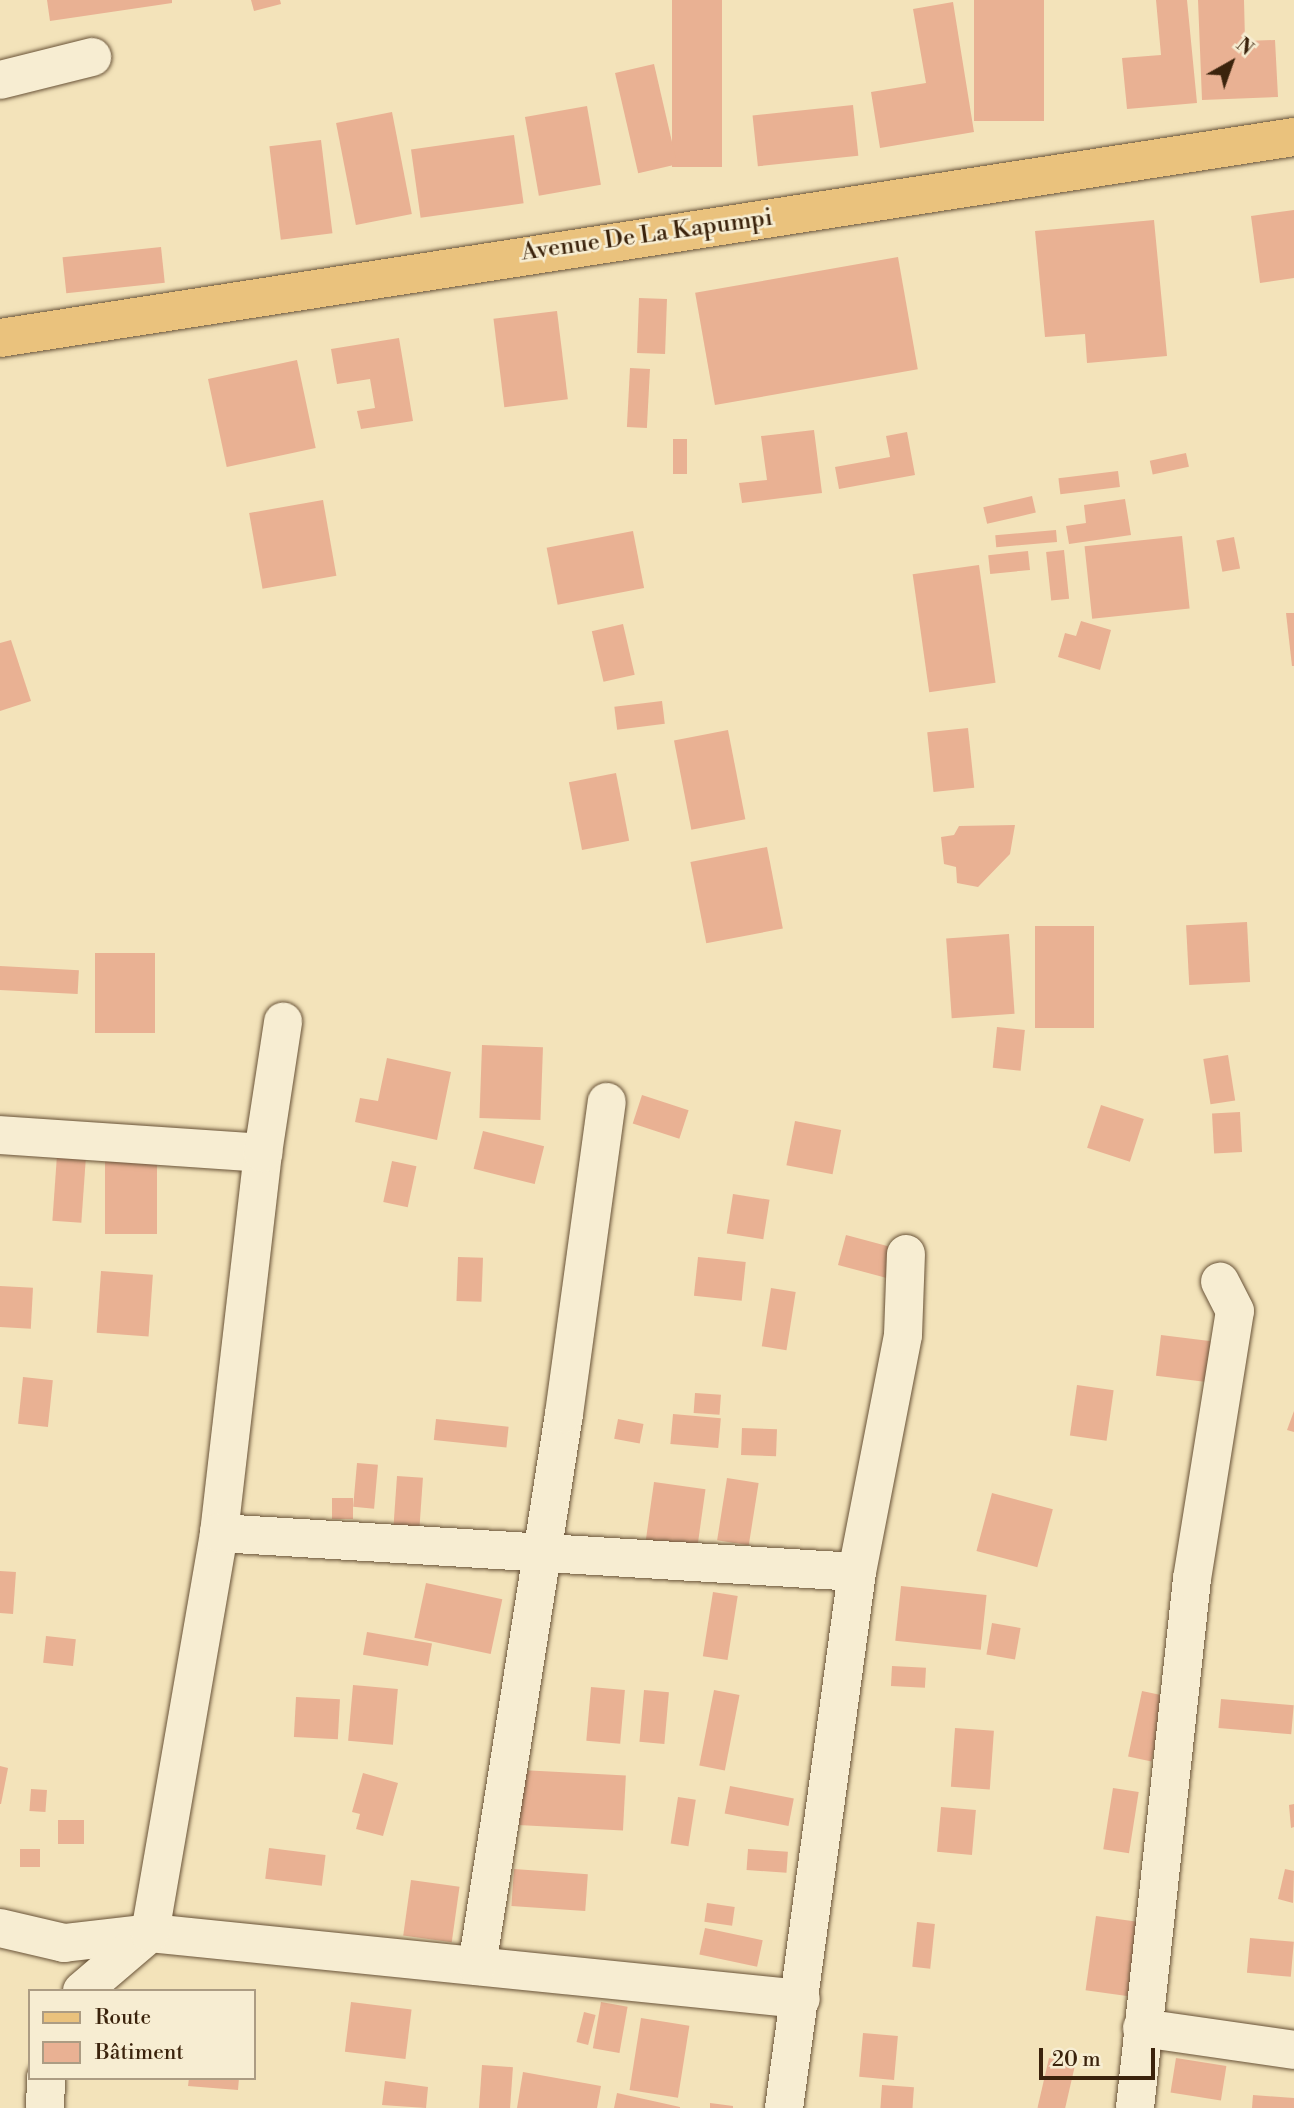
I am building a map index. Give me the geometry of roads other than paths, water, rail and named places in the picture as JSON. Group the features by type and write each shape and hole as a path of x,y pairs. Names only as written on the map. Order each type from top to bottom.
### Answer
{"main road":[{"name":"Avenue De La Kapumpi","path":"0,338 1294,137"}],"street":[{"path":"0,80 92,57"},
{"path":"84,1989 150,1933 219,1533 262,1153 283,1022"},
{"path":"477,1966 542,1555 607,1102"},
{"path":"0,1135 262,1153"},
{"path":"784,2108 801,1999 857,1572 904,1335 906,1254"},
{"path":"1135,2108 1192,1579 1235,1311 1220,1282"},
{"path":"219,1533 542,1555 857,1572"},
{"path":"0,1928 64,1943 150,1933 801,1999"},
{"path":"1142,2028 1294,2050"},
{"path":"45,2108 46,2080"}]}
